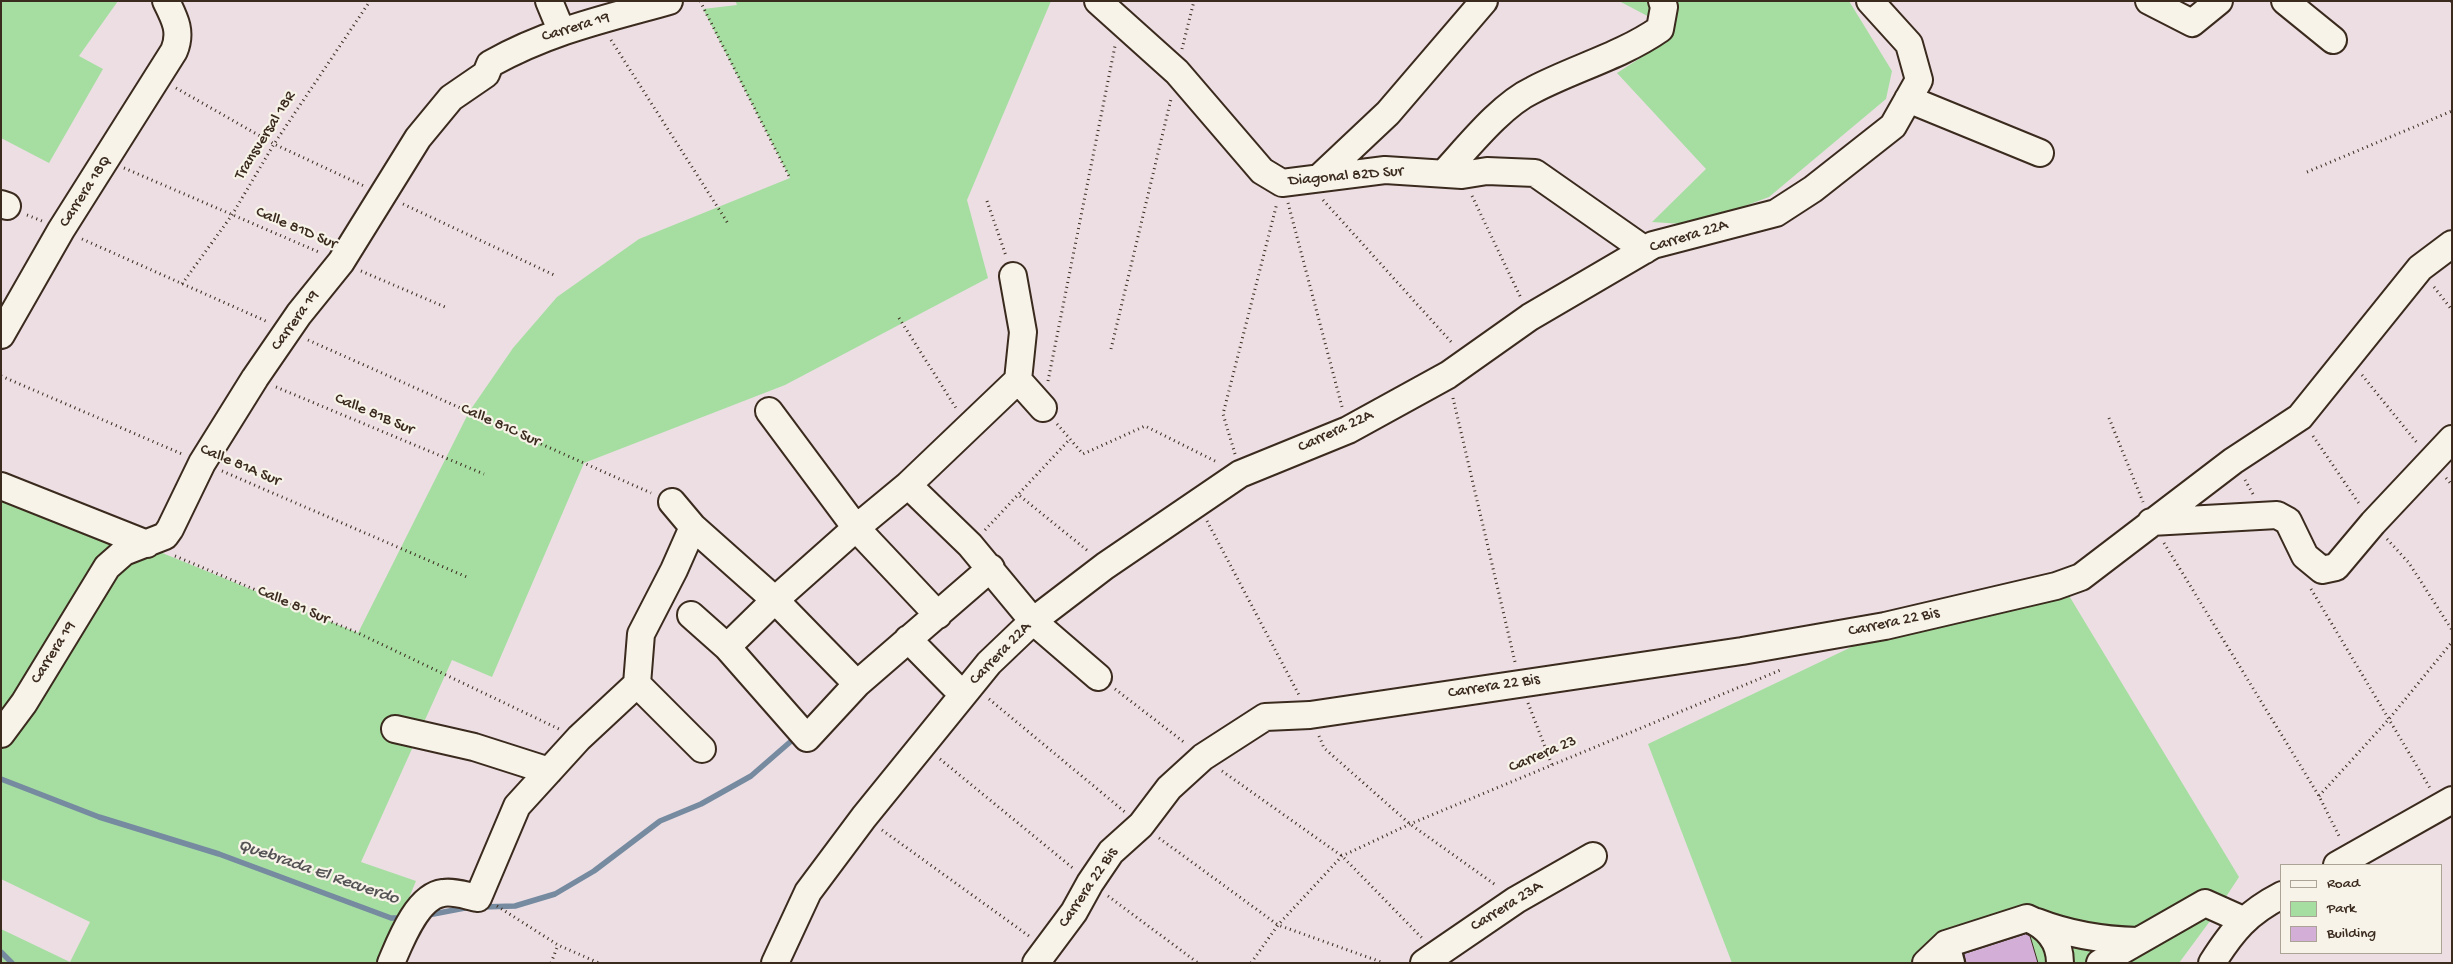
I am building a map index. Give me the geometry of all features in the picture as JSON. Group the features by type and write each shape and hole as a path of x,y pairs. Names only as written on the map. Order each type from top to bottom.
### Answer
{"street":[{"name":"Carrera 18Q","path":"1,335 61,230 174,51 178,28 166,1"},
{"path":"549,1 561,30"},
{"name":"Carrera 19","path":"1,734 24,703 107,567 124,552 165,536 170,529 202,463 255,378 299,314 341,262 418,138 451,98 486,74 490,64 513,51 561,30 669,1"},
{"name":"Diagonal 82D Sur","path":"1098,1 1177,72 1262,171 1303,181 1385,170 1453,174 1487,171 1535,173 1645,250"},
{"path":"1303,181 1388,113 1484,1"},
{"path":"1453,174 1489,123 1531,90 1639,44 1660,29 1664,7 1662,1"},
{"name":"Carrera 22A","path":"776,963 808,892 864,817 989,663 1033,621 1105,566 1240,474 1348,430 1457,368 1530,317 1645,250 1676,238 1776,213 1812,189 1893,126 1919,80 1909,44 1870,1"},
{"path":"2149,1 2192,23 2220,1"},
{"path":"2285,1 2333,40"},
{"path":"1908,99 2040,153"},
{"name":"Carrera 22 Bis","path":"1041,956 1074,912 1090,883 1111,852 1141,825 1169,788 1203,757 1265,717 1310,715 1742,651 1885,626 2056,586 2081,577 2233,461 2300,417 2420,268 2452,244"},
{"path":"727,647 775,600 908,485 1018,380 1022,332 1013,276"},
{"path":"1018,380 1043,408"},
{"path":"769,411 856,528 938,614"},
{"path":"2151,522 2278,515 2288,521 2305,556 2322,570 2336,567 2431,459 2452,439"},
{"path":"908,485 970,545 1033,621 1098,677"},
{"path":"1,486 147,544"},
{"path":"672,502 693,526 775,600 857,684"},
{"path":"391,963 416,912 432,895 444,892 478,898 517,806 579,738 637,684 641,634 674,570 693,526"},
{"path":"691,615 727,647 807,738 857,684 991,568"},
{"path":"908,639 967,690"},
{"path":"637,684 702,749"},
{"path":"395,729 474,747 549,771"},
{"path":"2344,862 2446,803"},
{"name":"Carrera 23A","path":"1430,958 1516,900 1593,856"},
{"path":"2212,963 2229,936 2243,920 2280,896"},
{"path":"2100,963 2205,903 2243,920"},
{"path":"1926,963 2027,918 2053,928 2081,935 2110,940 2138,941"},
{"path":"2027,918 2046,929 2053,938 2059,949 2060,963"}],"path":[{"name":"Transversal 18R","path":"182,284 232,215 274,144 370,1"},
{"path":"700,1 790,178"},
{"path":"1112,348 1194,1"},
{"path":"598,20 729,225"},
{"path":"1120,20 1043,408 1083,454 1146,426 1240,474"},
{"path":"2307,172 2452,112"},
{"name":"Calle 81D Sur","path":"137,174 445,307"},
{"path":"1453,174 1530,317"},
{"path":"1303,181 1457,368 1520,684 1552,765"},
{"path":"1303,181 1348,430"},
{"path":"1240,474 1224,414 1303,181"},
{"path":"987,201 1013,276"},
{"path":"4,205 61,230"},
{"name":"Calle 81C Sur","path":"91,244 672,502"},
{"path":"2420,268 2452,310"},
{"path":"899,318 968,428"},
{"path":"2348,358 2452,485"},
{"name":"Calle 81A Sur","path":"1,376 469,578"},
{"name":"Calle 81B Sur","path":"255,378 484,474"},
{"path":"2109,418 2151,522 2319,796 2344,862"},
{"path":"970,545 1020,496 1070,440"},
{"path":"2233,461 2266,515"},
{"path":"1020,496 1105,566"},
{"name":"Calle 81 Sur","path":"147,544 358,633 579,738"},
{"path":"2307,583 2389,719 2446,803"},
{"path":"2319,796 2389,719 2452,642"},
{"name":"Carrera 23","path":"1251,963 1278,925 1342,856 1410,824 1786,667"},
{"path":"1098,677 1203,757 1342,856 1430,958"},
{"path":"967,690 1141,825 1278,925 1384,963"},
{"path":"922,745 1090,883 1198,963"},
{"path":"864,817 1041,956"},
{"path":"508,911 558,945 599,963"},
{"path":"550,963 558,945"}],"green space":[{"path":"1,1 118,1 79,56 103,69 49,163 1,138"},
{"path":"735,1 1051,1 967,200 988,278 785,385 584,463 492,677 452,660 361,862 416,881 382,963 1,963 1,929 70,962 90,922 1,879 1,487 358,633 469,412 513,348 557,297 639,239 790,178 703,9 737,5"},
{"path":"1619,1 1849,1 1892,71 1886,99 1769,197 1726,213 1683,224 1652,222 1706,169 1617,73 1651,51 1672,29"},
{"path":"2068,594 2239,877 2179,963 1732,963 1648,744 1883,632"}],"building":[{"path":"2026,934 2030,936 2038,963 1966,963 1964,954"}],"waterway":[{"name":"Quebrada El Recuerdo","path":"482,907 515,906 555,894 594,871 660,821 701,804 751,776 797,736"},
{"name":"Quebrada El Recuerdo","path":"1,779 99,817 219,854 391,918 404,918"},
{"name":"Quebrada El Recuerdo","path":"423,916 470,907"},
{"path":"1,952 12,963"}]}
